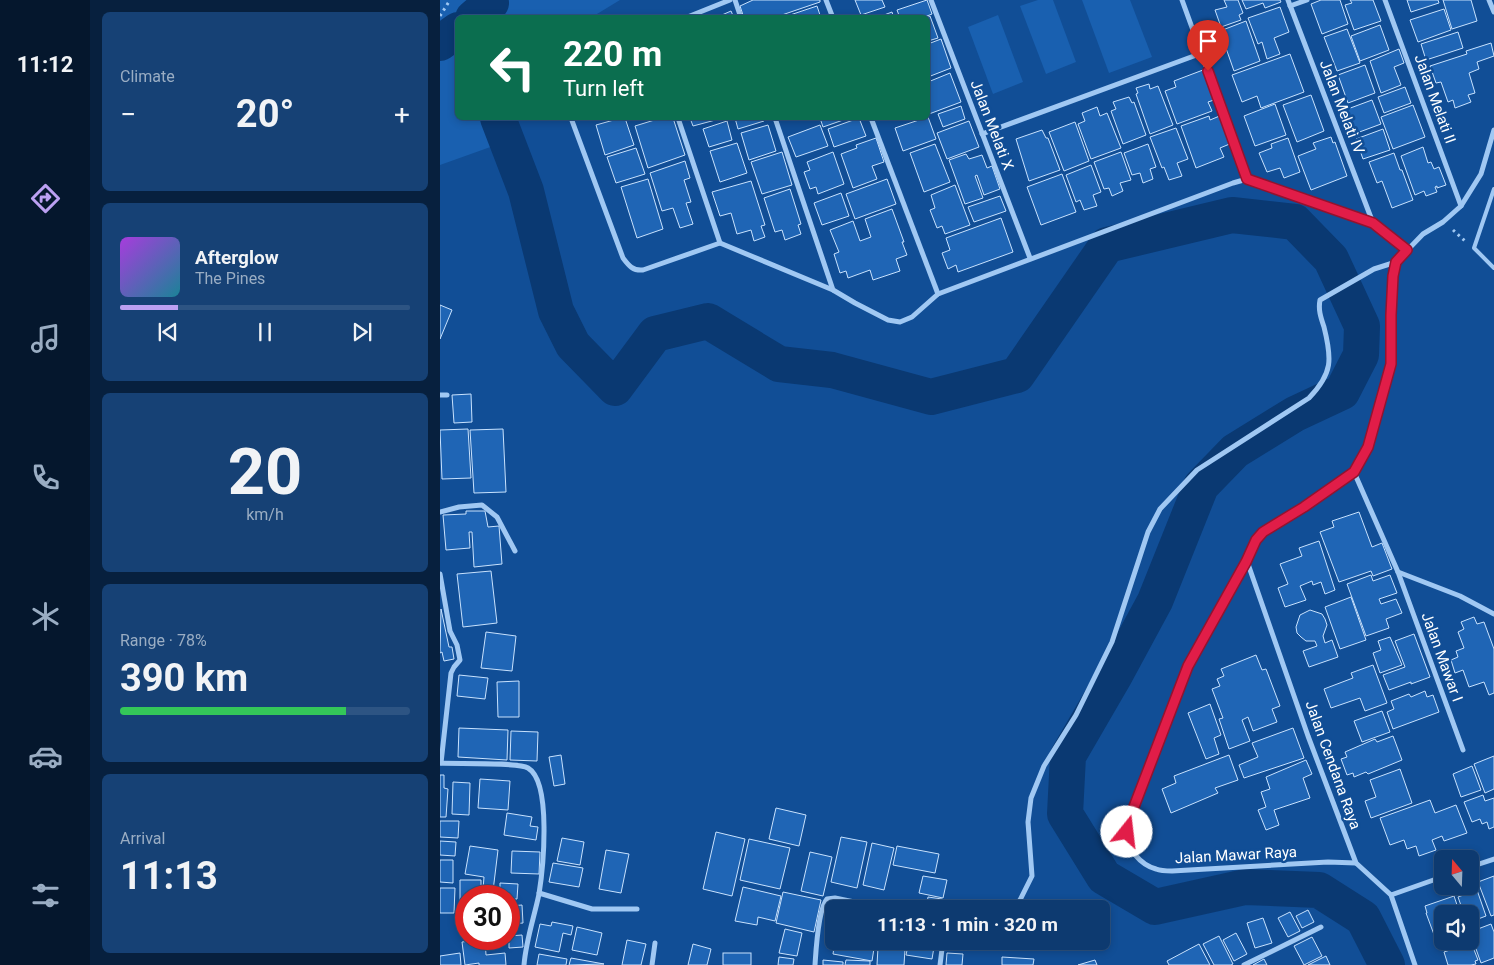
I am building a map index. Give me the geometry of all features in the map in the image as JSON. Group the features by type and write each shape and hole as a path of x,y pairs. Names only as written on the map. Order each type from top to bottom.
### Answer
{"street":[{"path":"692,15 730,0"},
{"path":"735,0 740,15"},
{"path":"826,0 832,15"},
{"name":"Jalan Melati X","path":"931,0 1030,258"},
{"path":"1182,0 1247,179"},
{"name":"Jalan Melati IV","path":"1288,0 1373,223"},
{"path":"1290,6 1307,0"},
{"name":"Jalan Melati II","path":"1385,0 1461,206"},
{"path":"1489,0 1494,12"},
{"path":"982,134 1202,53"},
{"path":"572,120 623,258 628,266 636,270 643,270 720,243 833,290 855,304 888,320 900,322 912,318 938,294 1030,258 1247,179 1373,223 1407,250"},
{"path":"679,120 720,243"},
{"path":"776,120 833,290"},
{"path":"872,120 938,294"},
{"path":"1020,900 1032,876 1028,822 1031,798 1044,766 1076,715 1112,642 1148,532 1160,509 1197,470 1309,398 1321,385 1330,360 1319,313 1320,300 1374,270 1396,262 1423,234 1443,222 1461,206 1480,174 1494,130"},
{"name":"Jalan Mawar Raya","path":"1356,863 1328,862 1172,871 1156,869 1139,860 1127,840 1127,832 1132,812 1188,666 1246,562 1251,548 1263,532 1304,507 1354,472 1368,447 1391,364 1391,315 1393,276 1396,262"},
{"path":"440,395 447,395"},
{"name":"Jalan Mawar I","path":"1354,472 1398,572 1463,750"},
{"path":"440,512 459,507 482,505 497,517 514,551"},
{"name":"Jalan Cendana Raya","path":"1246,562 1356,863 1391,895 1415,965"},
{"path":"1398,572 1460,596 1494,614"},
{"path":"440,574 450,631 457,645 460,660 451,673 440,763 522,766 534,773 542,795 544,822 539,894 526,944 524,965"},
{"path":"1479,864 1494,859"},
{"path":"1391,895 1434,880"},
{"path":"539,894 592,909 638,909"},
{"path":"826,900 835,898 845,900"},
{"path":"815,965 819,927 825,902"},
{"path":"1244,965 1321,927"},
{"path":"652,965 655,943"},
{"path":"940,965 942,950"}],"lane":[{"path":"1494,188 1474,248 1494,268"}],"path":[{"path":"440,16 450,0"},
{"path":"1443,222 1474,248"}],"shaded area":[{"path":"440,0 620,0 595,15 455,15 455,120 503,120 496,145 440,165"},
{"path":"1038,0 1053,0 1076,62 1046,74 1020,6"},
{"path":"1082,0 1130,0 1152,57 1109,73"},
{"path":"998,15 1023,82 993,94 968,27"}],"building":[{"path":"753,0 820,0 820,2 782,15 743,15 740,6"},
{"path":"855,0 882,0 885,7 861,15"},
{"path":"927,0 932,14 899,15 897,10"},
{"path":"1224,0 1238,0 1243,13 1239,15 1241,20 1221,27 1215,10 1227,7"},
{"path":"1242,0 1280,0 1281,2 1265,8 1263,3 1246,9"},
{"path":"1321,0 1340,0 1348,24 1322,34 1311,4"},
{"path":"1350,0 1373,0 1381,21 1354,30 1345,5 1352,3"},
{"path":"1407,0 1438,0 1439,3 1411,12"},
{"path":"1443,0 1471,0 1477,21 1452,29"},
{"path":"817,6 820,15 790,15"},
{"path":"1280,7 1289,32 1274,38 1280,54 1267,59 1262,42 1258,44 1248,18"},
{"path":"1444,9 1451,30 1418,42 1410,20"},
{"path":"731,11 733,15 722,15"},
{"path":"930,16 938,38 930,40"},
{"path":"1246,21 1260,61 1234,71 1220,31"},
{"path":"1380,25 1389,50 1360,61 1351,36"},
{"path":"1347,29 1360,63 1337,71 1324,37"},
{"path":"1458,32 1463,48 1426,60 1421,44"},
{"path":"941,39 951,68 930,76 930,43"},
{"path":"1491,43 1494,56 1477,62 1479,69 1469,73 1475,93 1468,95 1471,102 1455,108 1453,100 1448,102 1441,82 1436,83 1430,66 1467,54 1466,51"},
{"path":"1399,49 1404,63 1394,67 1401,85 1381,93 1370,61"},
{"path":"1290,54 1304,92 1261,108 1257,96 1242,102 1232,75"},
{"path":"1365,65 1375,93 1348,103 1338,75"},
{"path":"1203,70 1214,100 1208,102 1212,111 1177,124 1165,91 1176,87 1174,81"},
{"path":"950,73 961,102 930,114 930,81"},
{"path":"1149,84 1150,89 1158,86 1173,125 1150,134 1136,94 1138,93 1136,88"},
{"path":"1405,87 1411,103 1384,113 1378,97"},
{"path":"1311,95 1324,131 1297,142 1283,105"},
{"path":"1129,97 1132,103 1134,102 1146,135 1123,144 1111,111 1116,109 1113,102"},
{"path":"1372,100 1381,124 1354,134 1345,110"},
{"path":"1275,104 1286,135 1255,146 1244,116"},
{"path":"1413,105 1425,137 1393,149 1381,117"},
{"path":"961,106 965,119 943,127 938,114"},
{"path":"1097,107 1100,116 1107,113 1121,148 1091,159 1078,124 1085,121 1082,113"},
{"path":"1222,115 1232,143 1220,148 1224,157 1196,168 1181,126 1209,116 1210,120"},
{"path":"614,120 626,120 634,145 605,155 596,125"},
{"path":"654,120 674,120 685,155 648,168 635,126"},
{"path":"691,120 716,120 693,126"},
{"path":"736,120 764,121 738,129"},
{"path":"821,120 843,120 823,127"},
{"path":"853,120 860,120 866,136 834,147 828,129"},
{"path":"919,120 929,120 936,139 903,151 895,128"},
{"path":"727,121 732,140 709,147 703,129"},
{"path":"969,121 979,147 947,159 937,133"},
{"path":"1075,122 1089,161 1064,171 1049,132"},
{"path":"768,125 776,151 749,160 741,133"},
{"path":"820,125 828,146 796,157 788,137"},
{"path":"1176,128 1188,159 1177,163 1182,176 1169,180 1164,167 1162,168 1150,137"},
{"path":"1383,129 1390,150 1363,159 1356,139"},
{"path":"1042,130 1046,138 1048,138 1060,170 1029,181 1016,139"},
{"path":"1331,137 1333,143 1335,142 1347,176 1311,190 1298,156 1316,149 1313,143"},
{"path":"876,138 884,162 872,166 877,179 853,188 841,154 857,148 856,145"},
{"path":"1288,138 1300,172 1284,178 1280,168 1267,172 1259,153 1272,148 1271,144"},
{"path":"737,143 747,173 720,182 710,151"},
{"path":"935,144 950,182 924,192 910,153"},
{"path":"1148,144 1156,167 1150,169 1153,179 1143,183 1140,173 1132,175 1124,153"},
{"path":"1423,147 1428,163 1431,162 1434,169 1439,167 1446,185 1435,187 1437,192 1426,196 1424,191 1415,195 1401,156"},
{"path":"636,148 645,174 616,183 607,157"},
{"path":"782,152 792,185 762,194 751,162"},
{"path":"833,152 844,184 818,194 816,187 810,189 804,172 810,170 807,162"},
{"path":"1121,152 1131,180 1120,183 1123,191 1112,196 1109,188 1104,189 1094,162"},
{"path":"1394,153 1413,200 1392,208 1382,181 1377,183 1369,162"},
{"path":"966,154 969,159 982,155 987,168 992,166 1000,189 984,195 977,175 975,176 983,198 965,204 949,160"},
{"path":"685,161 690,178 684,180 691,202 686,203 693,224 680,228 673,208 662,211 650,173"},
{"path":"1091,165 1101,192 1093,195 1097,206 1084,210 1080,200 1076,202 1066,175"},
{"path":"1062,174 1076,212 1041,225 1027,187"},
{"path":"648,179 663,229 637,238 621,187"},
{"path":"887,179 896,204 855,219 846,194"},
{"path":"751,181 765,225 761,226 765,237 754,241 751,230 737,234 731,213 720,216 712,192"},
{"path":"955,185 970,225 945,234 942,226 937,228 930,210 935,208 931,195"},
{"path":"790,189 801,224 798,225 801,234 785,240 782,230 775,232 764,198"},
{"path":"841,193 849,216 822,225 814,203"},
{"path":"1000,196 1006,211 974,222 968,207"},
{"path":"892,209 907,255 896,259 900,271 873,280 870,270 848,278 846,271 840,273 834,254 839,252 830,230 853,221 860,241 871,237 865,219"},
{"path":"1001,218 1013,252 958,272 956,265 948,269 942,253 950,250 946,238"},
{"path":"440,305 452,310 440,339"},
{"path":"471,394 472,422 454,423 452,395"},
{"path":"468,429 471,478 442,479 440,430"},
{"path":"503,429 506,492 474,493 470,430"},
{"path":"466,511 485,511 488,527 499,526 502,564 474,567 472,532 469,532 470,548 446,550 443,515 466,514"},
{"path":"1359,512 1372,547 1382,543 1392,569 1373,576 1371,571 1339,582 1320,532 1334,527 1332,521"},
{"path":"1319,541 1335,590 1325,594 1321,582 1313,585 1312,581 1300,586 1306,600 1285,607 1278,588 1288,584 1280,564 1302,556 1299,548"},
{"path":"491,571 497,623 463,627 457,574"},
{"path":"1371,575 1373,581 1390,575 1397,593 1379,599 1381,604 1396,599 1402,613 1386,619 1389,628 1366,636 1347,584"},
{"path":"1351,597 1366,640 1340,649 1325,607"},
{"path":"441,609 449,647 452,647 454,659 444,661 442,652 440,653"},
{"path":"1310,610 1322,614 1325,619 1327,625 1323,636 1325,643 1332,640 1338,657 1309,667 1303,651 1317,646 1315,641 1306,641 1301,637 1297,633 1296,627 1300,615"},
{"path":"1474,617 1477,624 1484,622 1494,649 1494,693 1489,695 1484,682 1469,687 1463,670 1455,673 1451,660 1458,657 1456,651 1464,648 1458,632 1464,629 1461,622"},
{"path":"486,632 516,636 512,671 481,668"},
{"path":"1414,634 1430,677 1389,690 1383,675 1405,667 1395,641"},
{"path":"1390,637 1402,665 1380,673 1373,653 1381,650 1378,641"},
{"path":"1256,655 1262,670 1266,669 1280,706 1272,709 1277,722 1253,731 1248,717 1242,720 1250,741 1229,749 1219,719 1223,718 1212,689 1220,686 1217,679 1224,676 1221,669"},
{"path":"1373,665 1387,703 1365,711 1360,698 1331,708 1324,689 1353,678 1351,673"},
{"path":"459,675 488,678 485,699 457,696"},
{"path":"519,681 519,717 498,717 497,682"},
{"path":"1425,691 1427,697 1433,695 1439,712 1393,729 1387,712 1394,709 1391,701 1409,694 1411,697"},
{"path":"1210,704 1221,735 1214,738 1219,754 1206,759 1188,713"},
{"path":"1382,711 1390,732 1362,742 1354,721"},
{"path":"459,728 508,730 507,760 458,757"},
{"path":"1293,728 1304,758 1244,778 1239,765 1258,757 1252,743"},
{"path":"511,731 538,732 537,761 510,760"},
{"path":"1393,736 1402,760 1368,774 1366,772 1354,777 1353,773 1347,775 1341,759 1347,757 1345,752 1375,739 1377,742"},
{"path":"561,755 565,784 554,786 549,757"},
{"path":"1229,755 1238,780 1215,788 1218,793 1171,813 1162,789 1176,783 1174,776"},
{"path":"1494,756 1494,789 1485,793 1474,764"},
{"path":"1306,760 1312,774 1303,778 1310,798 1274,810 1279,825 1266,830 1258,810 1266,807 1261,792 1270,789 1266,777"},
{"path":"1472,766 1481,790 1461,797 1453,774"},
{"path":"1400,769 1412,803 1371,818 1365,801 1376,797 1370,780"},
{"path":"440,775 444,775 444,788 448,789 446,817 440,817"},
{"path":"480,779 510,781 508,810 478,808"},
{"path":"453,782 470,783 469,815 452,814"},
{"path":"1483,795 1485,801 1494,798 1494,827 1489,829 1487,822 1482,824 1480,819 1472,822 1464,802"},
{"path":"1430,800 1435,813 1456,805 1467,833 1444,841 1442,836 1432,840 1436,850 1419,856 1416,846 1407,849 1404,840 1390,845 1380,818"},
{"path":"776,808 806,815 799,846 769,839"},
{"path":"507,813 532,817 530,826 538,827 536,840 504,835"},
{"path":"440,821 459,821 458,838 440,837"},
{"path":"716,832 745,839 732,896 703,889"},
{"path":"841,837 867,842 857,888 831,882"},
{"path":"562,838 584,842 580,865 557,861"},
{"path":"749,839 790,848 780,889 740,880"},
{"path":"440,841 456,842 455,856 440,855"},
{"path":"872,843 894,848 884,890 863,885"},
{"path":"470,846 498,850 494,885 483,885 484,877 465,874"},
{"path":"897,846 939,854 935,873 893,865"},
{"path":"606,850 629,854 621,893 599,889"},
{"path":"512,851 540,852 539,874 511,873"},
{"path":"810,852 832,857 823,896 801,891"},
{"path":"440,860 453,860 453,883 440,882"},
{"path":"553,863 583,868 579,887 549,882"},
{"path":"923,876 947,880 943,898 919,893"},
{"path":"1494,876 1494,915 1491,916 1479,882"},
{"path":"460,880 481,880 481,885 460,885"},
{"path":"500,883 518,884 518,885 500,885"},
{"path":"743,887 781,896 775,921 758,917 757,925 735,921"},
{"path":"440,888 455,888 454,913 440,913"},
{"path":"783,892 821,900 814,932 776,923"},
{"path":"1479,895 1486,916 1479,919 1479,905 1461,905 1458,897"},
{"path":"1454,896 1457,905 1434,905 1434,935 1425,906"},
{"path":"928,897 942,899 942,900 928,900"},
{"path":"520,905 522,905 523,923 520,923"},
{"path":"1308,910 1314,922 1302,928 1296,916"},
{"path":"1290,912 1300,931 1288,937 1278,918"},
{"path":"1263,918 1272,943 1255,948 1247,923"},
{"path":"552,922 573,926 571,935 563,933 559,952 535,947 540,924 551,926"},
{"path":"1491,924 1494,932 1494,958 1481,963 1476,950 1479,950 1479,929"},
{"path":"577,927 602,933 597,955 572,950"},
{"path":"785,929 802,933 797,956 779,953"},
{"path":"1236,933 1247,954 1234,961 1223,940"},
{"path":"520,935 522,935 523,947 520,947"},
{"path":"1219,936 1233,964 1231,965 1214,965 1203,944"},
{"path":"1312,937 1322,956 1304,965 1294,946"},
{"path":"627,940 646,944 641,965 622,965"},
{"path":"693,944 711,949 707,965 688,965"},
{"path":"1199,944 1210,965 1169,965 1167,961"},
{"path":"463,950 486,950 486,955 505,953 506,965 479,965 479,963 465,965"},
{"path":"834,950 874,950 872,961 833,954"},
{"path":"878,950 905,950 904,965 877,965"},
{"path":"907,950 934,950 932,959 906,955"},
{"path":"1450,950 1474,950 1478,960 1475,961 1476,964 1471,965 1448,965 1444,952"},
{"path":"460,953 461,965 440,965 440,956"},
{"path":"723,953 751,953 751,965 723,965"},
{"path":"947,953 963,954 962,965 946,965"},
{"path":"539,954 567,959 566,965 537,965"},
{"path":"1326,956 1330,965 1308,965"},
{"path":"779,957 794,959 793,965 778,965"},
{"path":"1002,957 1034,959 1033,965 1002,965"},
{"path":"571,958 604,964 569,965"},
{"path":"1264,959 1267,965 1253,965"},
{"path":"823,960 843,962 843,965 823,965"},
{"path":"846,960 870,961 870,965 845,965"},
{"path":"1095,960 1097,965 1078,965"}],"waterway":[{"path":"477,15 491,3"},
{"path":"440,43 455,32"},
{"path":"499,120 526,191 556,311 573,345 615,388 655,334 708,321 779,364 832,370 931,397 1017,375 1107,245 1232,215 1295,222 1331,259 1362,326 1361,355 1342,392 1295,414 1235,451 1201,486 1155,601 1068,756 1065,814 1104,877 1155,907 1245,887 1319,890 1363,918 1387,965"}],"route":[{"path":"1127,832 1132,812 1188,666 1246,562 1256,540 1263,532 1304,507 1354,472 1368,447 1391,364 1393,276 1396,262 1407,250 1373,223 1247,179 1208,71"}]}
